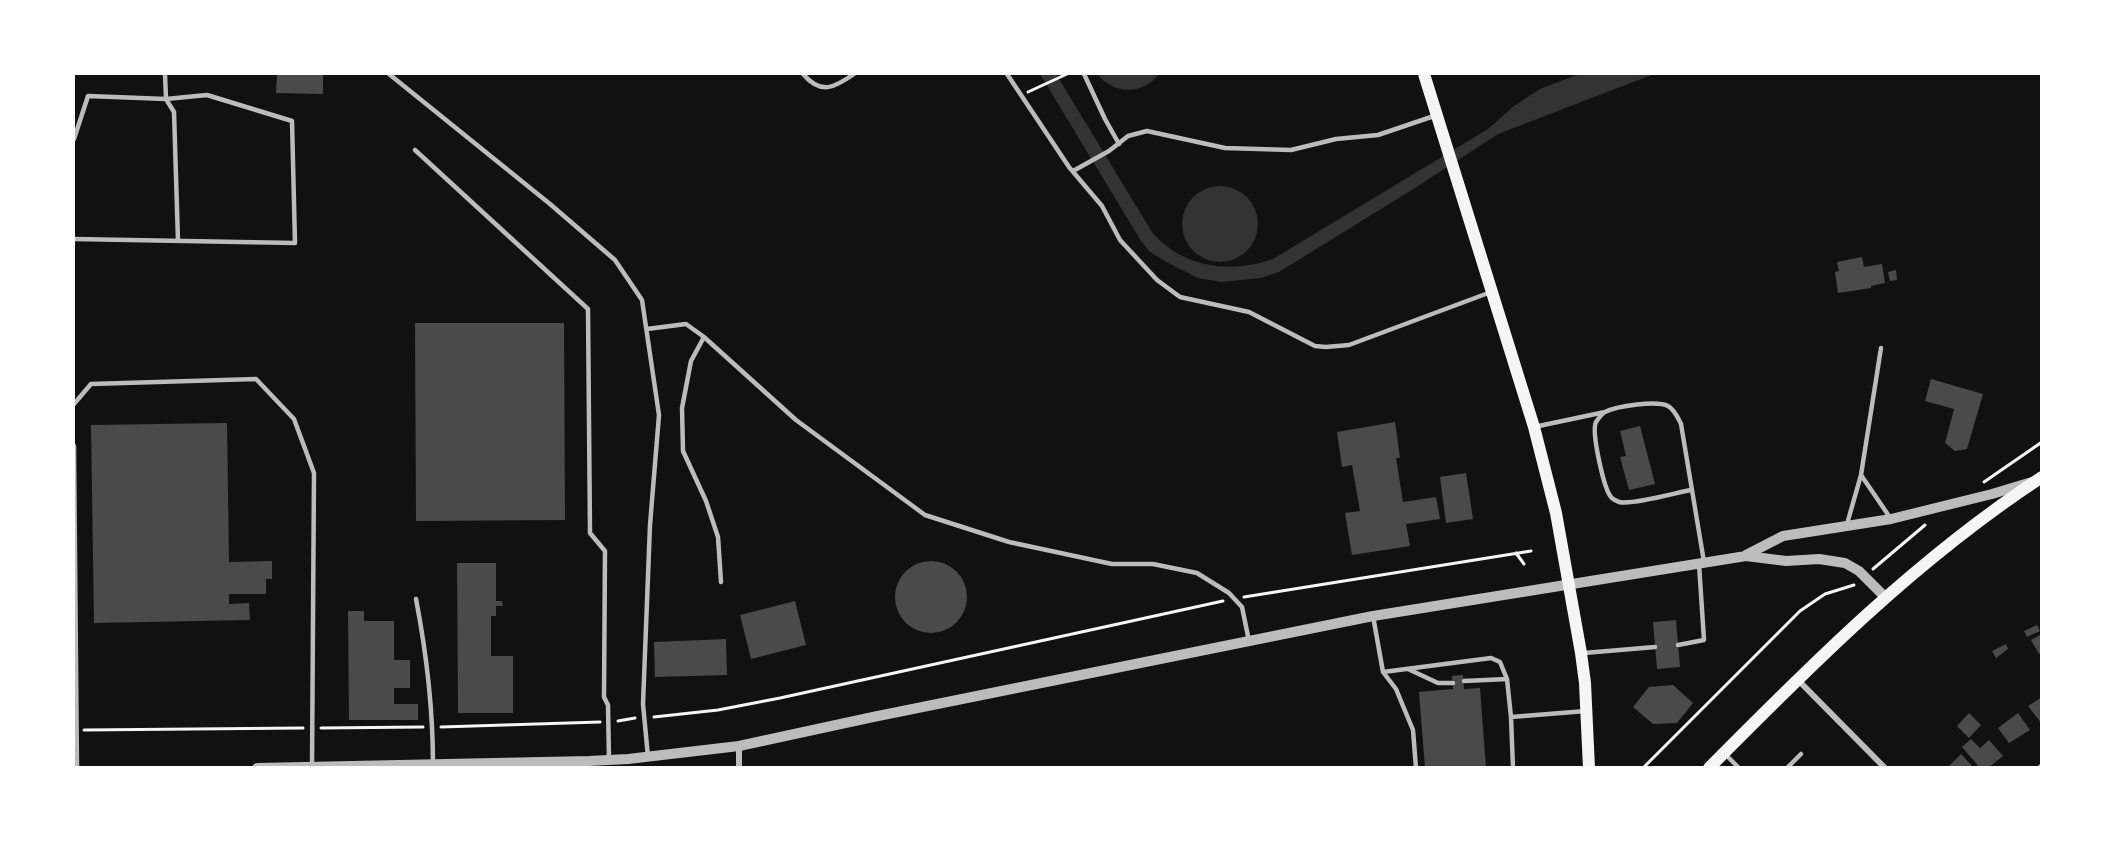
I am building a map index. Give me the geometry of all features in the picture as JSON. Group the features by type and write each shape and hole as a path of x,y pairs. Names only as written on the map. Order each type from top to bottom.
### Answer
{"main road":[{"path":"1424,74 1534,427 1556,513 1581,653 1589,768"},
{"path":"1709,768 1797,680 1886,598 1958,538 2040,478"}],"street":[{"path":"1746,556 1783,536 1891,519 1982,497 2040,478"},
{"path":"257,768 518,766 648,757 740,746 1373,616 1746,556 1786,561 1819,559 1845,563 1860,571 1886,598"},
{"path":"1797,680 1885,768"},
{"path":"739,768 740,746"}],"lane":[{"path":"165,74 166,99 174,112 178,241"},
{"path":"389,74 550,204 615,260 642,300 658,415 650,525 643,704 648,757"},
{"path":"803,74 811,83 821,88 839,85 854,74"},
{"path":"1007,74 1073,171 1102,206 1120,240 1157,280 1180,297 1249,312 1315,346 1326,347 1349,345 1491,292"},
{"path":"1084,74 1119,144"},
{"path":"74,139 88,96 166,99 207,95 292,121 295,243 74,239"},
{"path":"1073,171 1109,152 1128,136 1147,131 1225,148 1291,150 1336,139 1377,135 1438,119"},
{"path":"415,150 588,309 590,533 605,550 604,697 608,705 609,760"},
{"path":"646,329 686,324 704,337 796,420 925,515 1009,542 1112,564 1154,564 1197,573 1229,593 1242,607 1250,641"},
{"path":"704,337 691,361 682,408 683,451 706,501 718,537 721,582"},
{"path":"1847,526 1862,475 1881,348"},
{"path":"74,404 91,384 256,379 294,419 315,472 312,767"},
{"path":"1534,427 1637,405 1668,406 1675,413 1681,424 1702,563 1704,640 1678,645"},
{"path":"1605,412 1597,420 1594,429 1608,491 1612,498 1620,502 1630,502 1691,490"},
{"path":"74,446 77,768"},
{"path":"1862,475 1891,519"},
{"path":"416,599 427,655 433,765"},
{"path":"1373,616 1383,672 1396,689 1413,730 1416,768"},
{"path":"1581,653 1655,647"},
{"path":"1383,672 1491,658 1500,662 1507,679 1513,768"},
{"path":"1407,669 1438,683 1453,683"},
{"path":"1464,681 1507,679"},
{"path":"1511,717 1586,711"},
{"path":"1724,753 1739,768"},
{"path":"1787,768 1800,754"}],"path":[{"path":"1030,91 1067,74"},
{"path":"1984,482 2042,442"},
{"path":"1875,567 1930,521"},
{"path":"655,717 708,711 780,698 1234,599 1531,551"},
{"path":"1516,553 1524,564"},
{"path":"1643,768 1800,611 1825,594 1852,587"},
{"path":"617,721 634,719"},
{"path":"441,727 600,722"},
{"path":"320,728 424,726"},
{"path":"84,730 305,728"}],"shaded area":[{"path":"1040,74 1056,74 1152,232 1178,254 1208,265 1224,267 1257,264 1273,259 1488,129 1514,106 1540,89 1579,74 1654,74 1498,134 1279,272 1261,278 1221,282 1198,278 1150,252 1141,241"},
{"path":"1097,74 1159,74 1145,86 1128,90 1112,86"},
{"path":"1220,186 1234,189 1247,197 1255,210 1258,224 1255,238 1247,251 1234,259 1220,262 1206,259 1193,251 1185,238 1182,224 1185,210 1193,197 1206,189"}],"building":[{"path":"277,74 323,74 323,94 276,93"},
{"path":"1862,257 1864,267 1882,264 1885,283 1871,286 1871,288 1838,293 1835,272 1839,271 1837,262"},
{"path":"1896,270 1897,280 1890,281 1888,272"},
{"path":"415,323 564,323 565,520 416,521"},
{"path":"1931,379 1983,394 1967,449 1955,451 1945,443 1954,409 1925,401"},
{"path":"1395,422 1400,458 1396,458 1403,502 1436,497 1440,519 1406,524 1410,546 1352,555 1345,513 1360,511 1352,465 1342,467 1337,432"},
{"path":"227,423 229,562 272,561 272,579 266,579 266,594 229,594 229,604 249,603 250,620 94,623 91,425"},
{"path":"1640,426 1655,484 1629,490 1620,457 1626,456 1620,431"},
{"path":"1466,473 1473,519 1446,523 1440,477"},
{"path":"938,561 957,571 965,583 967,597 965,611 957,623 945,631 924,633 905,623 897,611 895,590 905,571 917,563"},
{"path":"457,563 496,563 496,601 502,601 503,606 496,606 496,616 491,616 491,656 513,656 513,713 458,713"},
{"path":"795,601 806,645 751,659 740,615"},
{"path":"348,611 364,611 364,621 394,621 394,660 410,660 410,688 394,688 394,704 418,704 418,720 349,720"},
{"path":"1676,620 1680,667 1657,669 1653,622"},
{"path":"2037,625 2040,631 2027,637 2024,631"},
{"path":"2042,634 2042,653 2039,654 2031,640"},
{"path":"726,639 727,675 655,677 654,642"},
{"path":"2006,644 2008,649 1996,658 1992,651"},
{"path":"1463,675 1464,689 1480,688 1486,768 1425,768 1419,692 1453,689 1452,676"},
{"path":"1673,685 1693,703 1677,723 1653,724 1633,707 1649,687"},
{"path":"2042,697 2042,724 2028,706"},
{"path":"1969,713 1981,725 1969,738 1957,726"},
{"path":"2018,713 2030,730 2009,743 1998,728"},
{"path":"1971,739 1980,748 1989,740 2003,756 1988,768 1980,768 1962,747"},
{"path":"1961,754 1974,768 1947,768"}]}
